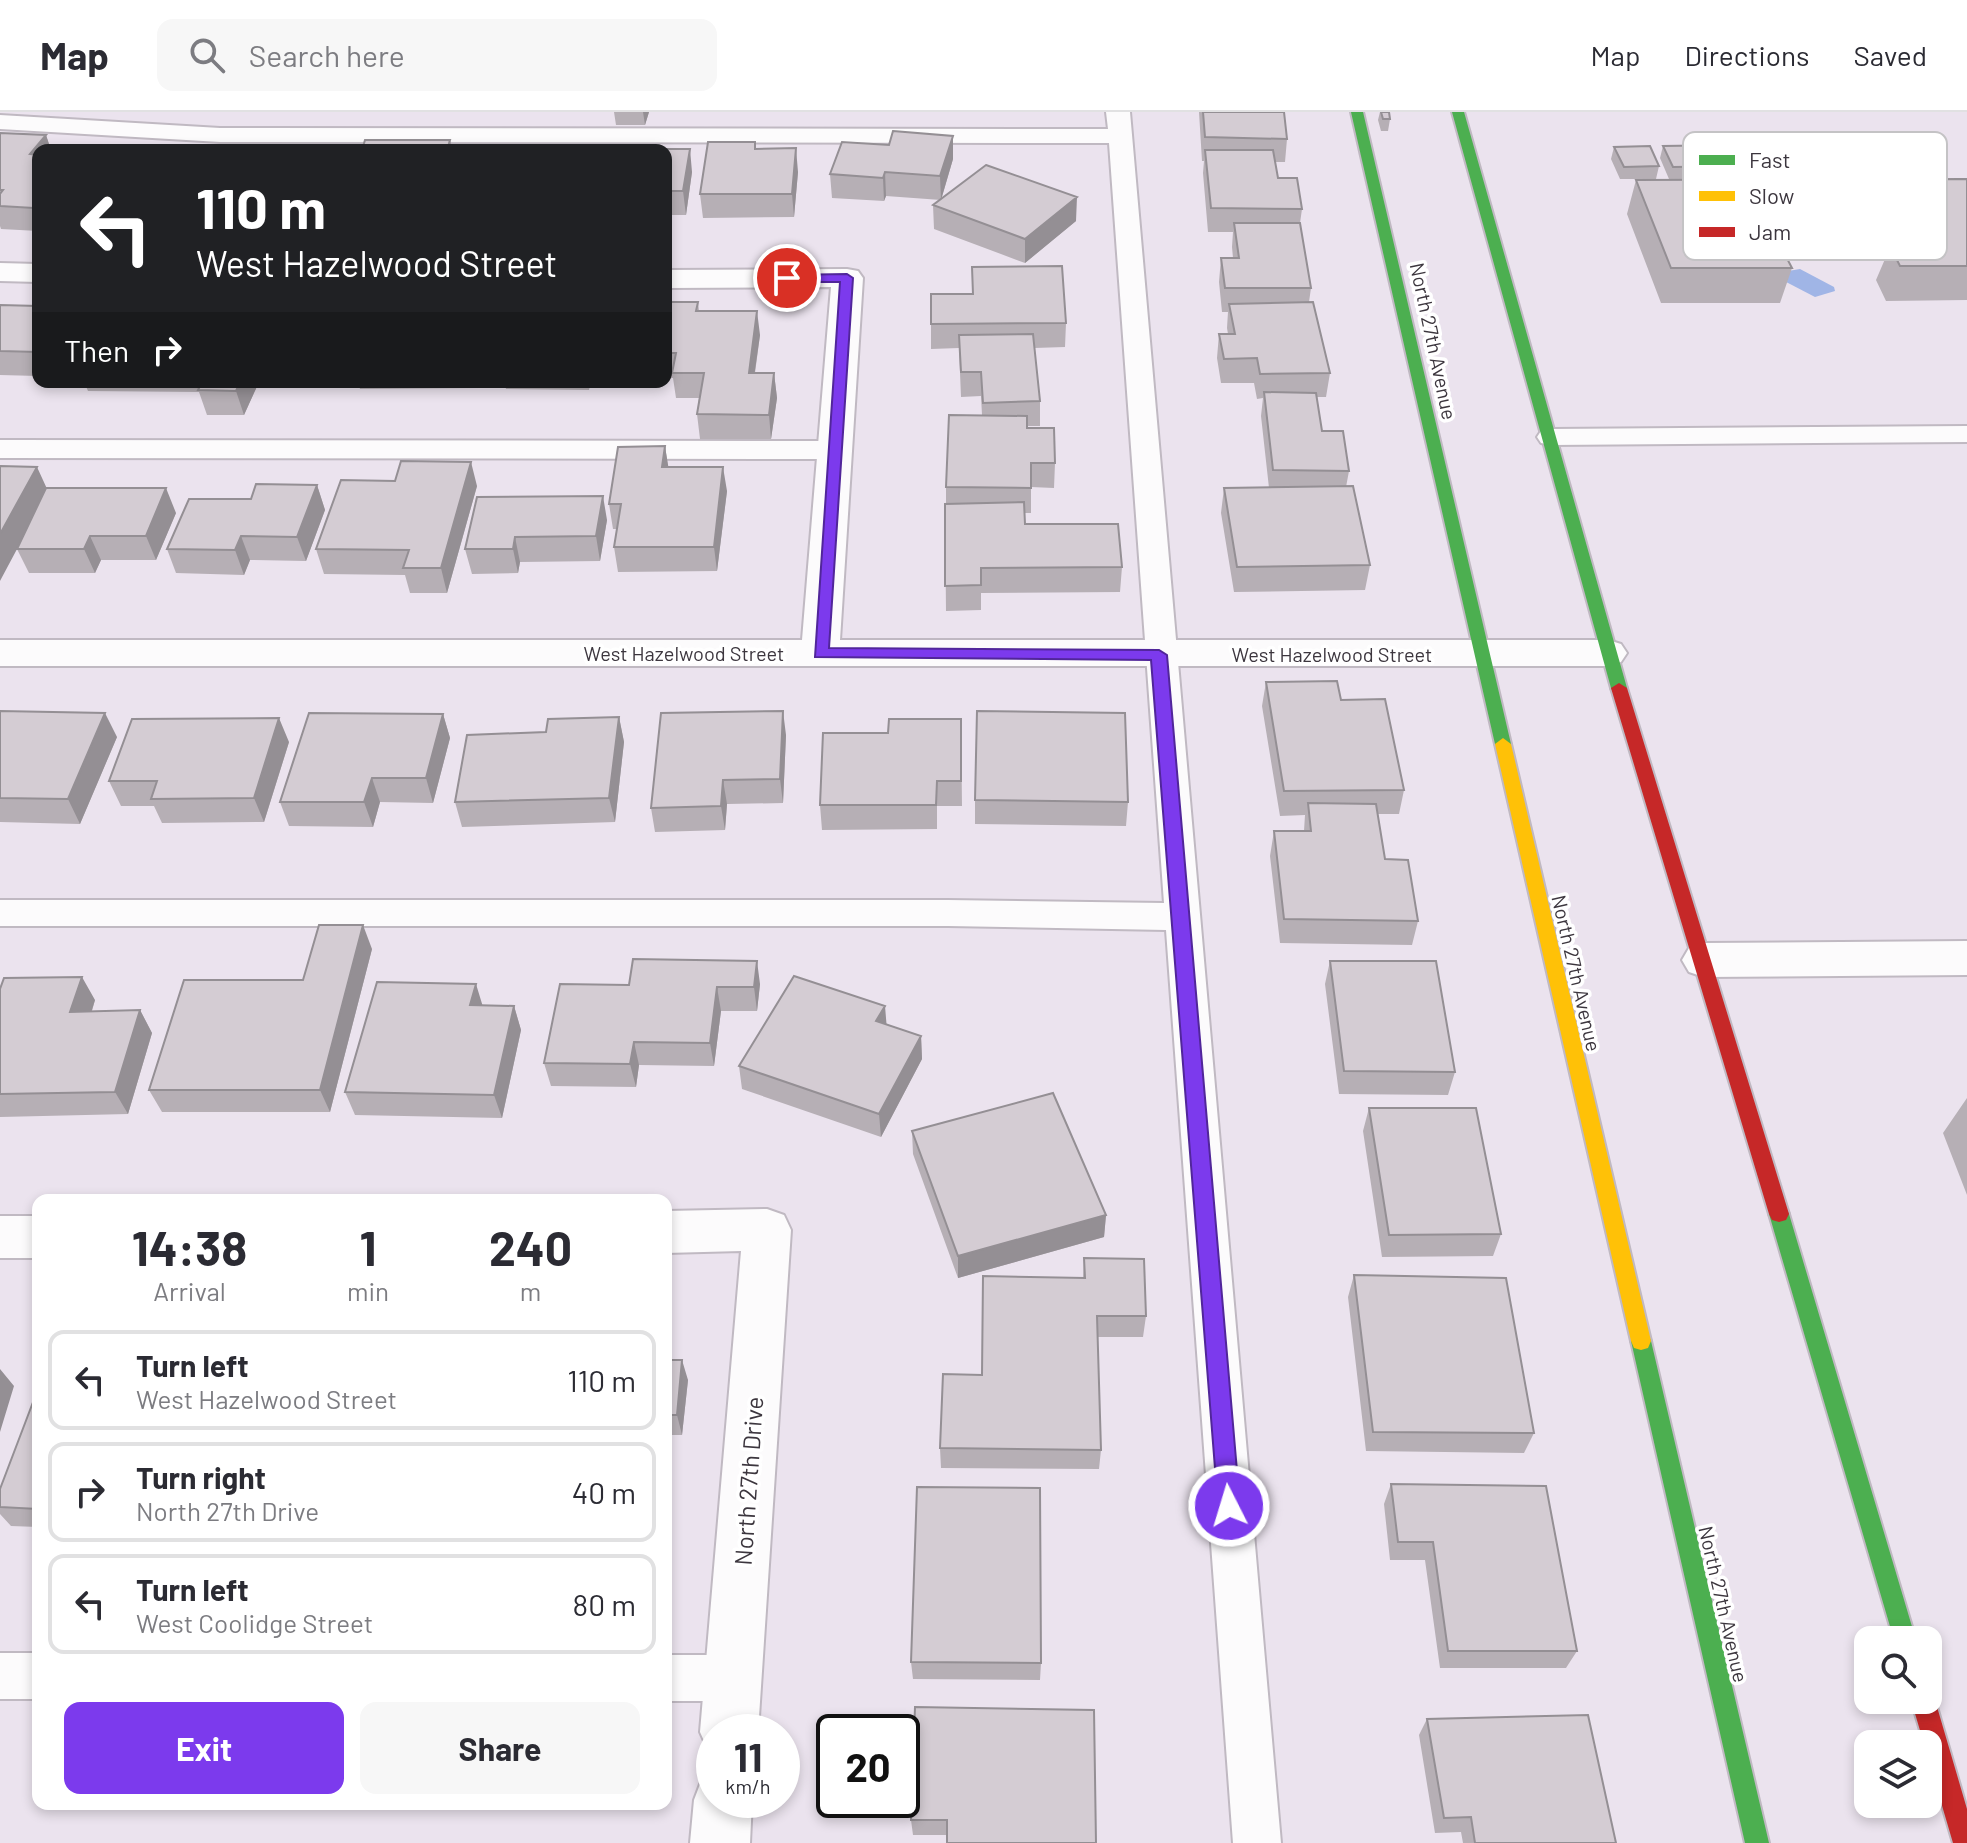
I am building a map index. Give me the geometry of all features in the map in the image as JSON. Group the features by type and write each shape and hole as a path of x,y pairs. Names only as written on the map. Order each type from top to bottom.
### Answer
{"street":[{"name":"North 27th Avenue","path":"1357,112 1757,1843"},
{"path":"1458,112 1551,437 1608,653 1704,960 1901,1626"},
{"path":"0,272 32,273"},
{"path":"672,279 847,278 838,450 820,653"},
{"name":"West Hazelwood Street","path":"0,653 1608,653"},
{"path":"1704,960 1967,958"},
{"name":"North 27th Drive","path":"672,1232 767,1230 730,1714"},
{"path":"0,1237 32,1237"},
{"path":"1927,1714 1965,1843"},
{"path":"720,1843 722,1818"}],"lane":[{"path":"0,122 220,135 1119,124 1180,917 1257,1843"},
{"path":"1551,437 1967,434"},
{"path":"0,449 838,450"},
{"path":"0,913 948,913 1180,917"},
{"path":"0,1676 32,1676"},
{"path":"672,1678 733,1678"}],"water":[{"path":"1800,269 1834,287 1835,291 1815,297 1771,274"}],"building":[{"path":"1203,112 1284,112 1287,139 1205,137"},
{"path":"1381,112 1389,112 1390,119 1383,119"},
{"path":"893,131 953,136 940,176 885,172 883,178 830,174 842,142 889,145"},
{"path":"0,133 46,135 38,144 32,144 30,154 32,208 0,206 3,190 0,190"},
{"path":"365,140 450,140 449,144 364,144"},
{"path":"708,142 755,142 755,149 796,148 792,194 700,194"},
{"path":"1650,146 1659,166 1624,167 1614,147"},
{"path":"1663,146 1683,146 1683,167 1673,167"},
{"path":"672,149 690,149 683,191 672,191"},
{"path":"1205,150 1273,150 1278,178 1297,178 1302,209 1211,208"},
{"path":"986,165 1077,197 1025,239 933,205"},
{"path":"1947,179 1967,179 1967,266 1900,266 1897,260 1947,260"},
{"path":"1636,180 1683,180 1683,260 1788,260 1792,268 1671,268"},
{"path":"1234,223 1300,223 1311,288 1225,288 1221,258 1239,258"},
{"path":"1062,266 1066,323 931,324 931,294 973,294 972,267"},
{"path":"672,302 698,302 696,311 757,311 749,373 774,373 769,415 697,414 704,373 672,373 676,353 672,353"},
{"path":"1313,302 1330,373 1260,374 1257,358 1224,359 1219,334 1235,334 1229,304"},
{"path":"0,305 32,306 32,352 0,351"},
{"path":"1033,334 1040,401 983,403 981,372 961,372 959,335"},
{"path":"199,388 237,388 236,391"},
{"path":"1264,392 1316,393 1322,431 1343,431 1349,471 1273,470"},
{"path":"949,415 1027,416 1027,428 1054,428 1055,463 1031,463 1031,488 946,487"},
{"path":"665,446 662,467 723,467 714,547 614,547 621,504 609,504 618,447"},
{"path":"401,461 471,462 441,568 403,568 409,550 316,549 341,480 395,481"},
{"path":"0,466 37,467 0,534"},
{"path":"256,484 317,485 297,537 241,536 235,550 167,549 189,499 251,499"},
{"path":"1353,486 1370,565 1237,567 1224,488"},
{"path":"46,488 166,488 146,536 90,536 84,549 17,549"},
{"path":"603,496 596,536 515,537 513,549 465,549 477,497"},
{"path":"1024,502 1025,524 1118,524 1122,567 981,568 981,585 945,586 945,504"},
{"path":"1337,681 1341,700 1385,699 1404,790 1284,791 1266,682"},
{"path":"0,711 105,713 68,799 0,798"},
{"path":"783,711 780,779 723,780 721,806 651,808 661,713"},
{"path":"977,711 1125,713 1128,802 975,800"},
{"path":"309,713 443,714 426,778 372,778 364,802 280,802"},
{"path":"619,717 609,798 455,802 467,735 546,732 548,719"},
{"path":"279,718 254,798 151,799 157,781 109,781 132,719"},
{"path":"889,719 961,719 961,781 937,781 936,805 820,805 823,733 888,733"},
{"path":"1308,803 1376,804 1385,859 1408,860 1418,921 1284,919 1274,831 1311,831"},
{"path":"319,925 363,925 320,1090 149,1090 184,980 303,980"},
{"path":"633,959 757,961 754,987 717,987 710,1043 634,1042 630,1064 544,1063 560,984 629,985"},
{"path":"1330,961 1436,961 1455,1072 1344,1071"},
{"path":"794,976 885,1006 876,1021 921,1036 879,1114 739,1066"},
{"path":"82,977 70,1012 140,1010 115,1092 0,1094 0,989 4,978"},
{"path":"377,982 476,984 470,1005 514,1006 494,1095 345,1092"},
{"path":"1053,1093 1106,1215 958,1256 912,1131"},
{"path":"1369,1108 1476,1108 1501,1234 1389,1235"},
{"path":"1084,1258 1144,1259 1146,1316 1097,1316 1101,1450 940,1448 943,1374 982,1375 983,1276 1085,1278"},
{"path":"1354,1275 1506,1278 1534,1433 1373,1432"},
{"path":"672,1360 682,1360 677,1415 672,1415"},
{"path":"32,1405 32,1509 0,1507 0,1489"},
{"path":"1391,1484 1546,1486 1577,1651 1448,1651 1433,1542 1398,1542"},
{"path":"917,1487 1040,1488 1041,1663 911,1662"},
{"path":"915,1707 1094,1710 1096,1843 947,1843 947,1820 911,1820 920,1818 920,1714 915,1714"},
{"path":"1588,1715 1616,1843 1475,1843 1471,1817 1444,1818 1427,1719"}],"traffic: fast":[{"path":"1357,112 1503,744"},
{"path":"1458,112 1619,688"},
{"path":"1779,1214 1901,1626"},
{"path":"1641,1341 1757,1843"}],"traffic: slow":[{"path":"1503,744 1641,1341"}],"traffic: jam":[{"path":"1619,688 1779,1214"},
{"path":"1927,1714 1965,1843"}],"route":[{"path":"787,278 847,278 838,450 820,653 1159,655 1229,1506"}]}
